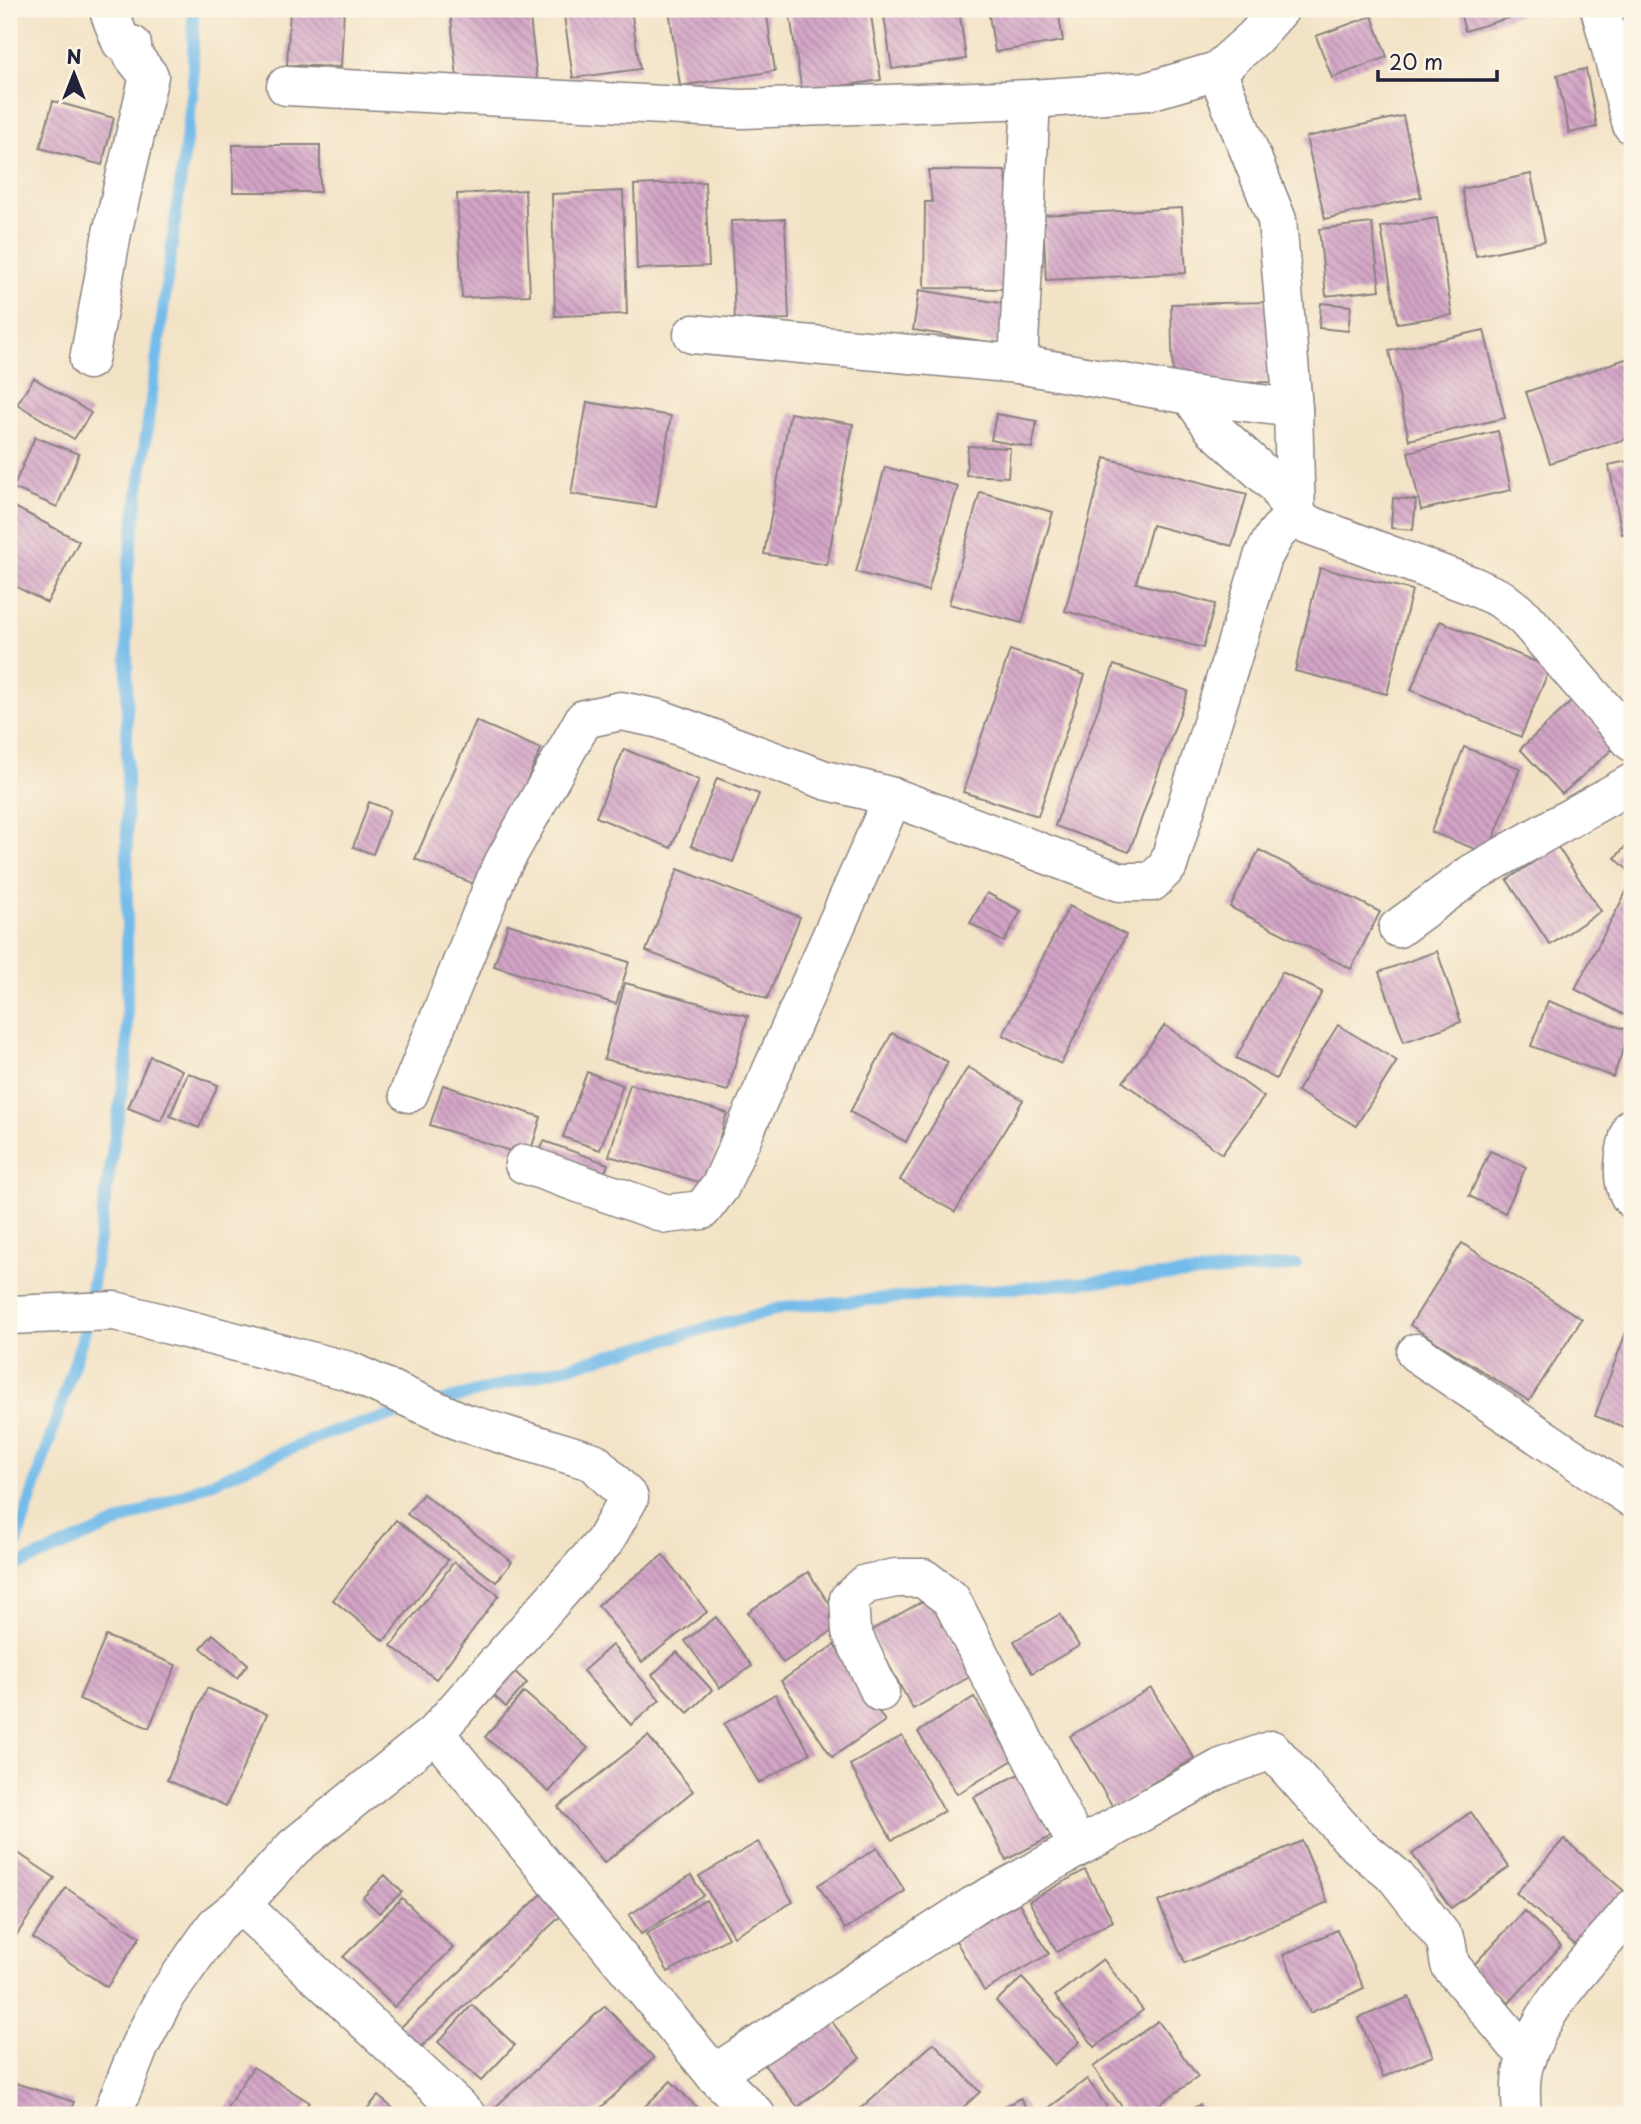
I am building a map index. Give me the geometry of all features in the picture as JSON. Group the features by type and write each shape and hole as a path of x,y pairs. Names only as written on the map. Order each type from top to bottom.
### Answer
{"street":[{"path":"89,360 112,233 149,76 132,56 132,45 121,42 110,14 111,9"},
{"path":"286,86 742,109 1031,99 1149,91 1217,71 1254,38 1280,9"},
{"path":"1600,9 1632,124"},
{"path":"1217,71 1277,220 1293,408 1296,520"},
{"path":"1017,364 1031,99"},
{"path":"694,334 1017,364 1190,395 1293,408"},
{"path":"1190,395 1213,428 1277,486 1296,520"},
{"path":"409,1093 500,869 584,719 621,711 660,719 825,779 893,797 1120,882 1152,882 1168,866 1263,556 1285,522 1296,520 1501,599 1525,618 1632,742"},
{"path":"1398,928 1473,873 1632,783"},
{"path":"524,1164 667,1214 702,1210 720,1187 893,797"},
{"path":"1632,1127 1623,1163 1628,1195 1632,1199"},
{"path":"9,1315 115,1311 349,1371 462,1422 594,1462 629,1498 604,1542 435,1733 294,1847 240,1905 216,1925 164,1999 140,2045 112,2115"},
{"path":"1416,1353 1632,1498"},
{"path":"880,1692 851,1631 849,1599 866,1584 896,1578 923,1578 951,1599 1078,1847"},
{"path":"435,1733 715,2074 756,2115"},
{"path":"715,2074 973,1906 1221,1768 1272,1750 1353,1841 1396,1877 1446,1941 1450,1965 1516,2044 1534,2040"},
{"path":"240,1905 466,2115"},
{"path":"1522,2115 1520,2094 1524,2063 1541,2024 1563,1992 1632,1909"}],"building":[{"path":"290,9 344,9 341,67 287,65"},
{"path":"450,9 529,9 537,79 458,88"},
{"path":"563,9 631,9 640,69 573,78"},
{"path":"669,9 766,9 775,71 680,86"},
{"path":"789,9 870,9 881,80 802,92"},
{"path":"883,9 959,9 966,59 892,69"},
{"path":"988,9 1058,9 1063,41 995,52"},
{"path":"1459,9 1538,9 1465,31"},
{"path":"1372,16 1387,57 1332,78 1316,36"},
{"path":"1586,69 1597,127 1569,133 1557,75"},
{"path":"53,101 114,118 102,165 40,148"},
{"path":"1403,116 1421,197 1325,219 1306,137"},
{"path":"233,145 320,145 320,192 233,192"},
{"path":"928,170 1005,171 1010,202 1008,289 924,288 925,202 932,202"},
{"path":"1531,174 1545,241 1476,256 1462,189"},
{"path":"705,182 709,266 637,269 634,185"},
{"path":"525,190 530,295 462,298 457,194"},
{"path":"623,191 627,314 555,316 552,194"},
{"path":"1182,208 1186,273 1046,280 1043,215"},
{"path":"1437,218 1452,315 1397,323 1381,227"},
{"path":"785,219 789,319 735,321 731,221"},
{"path":"1372,223 1380,290 1326,296 1319,229"},
{"path":"919,290 1013,305 1007,345 913,330"},
{"path":"1271,302 1273,382 1173,384 1171,304"},
{"path":"1321,303 1351,306 1348,331 1319,328"},
{"path":"1484,330 1505,418 1409,440 1389,351"},
{"path":"1632,357 1632,437 1550,463 1526,392"},
{"path":"34,378 91,413 74,439 17,404"},
{"path":"587,402 671,416 656,507 571,494"},
{"path":"790,413 853,424 827,565 764,554"},
{"path":"996,414 1037,421 1032,448 991,440"},
{"path":"1498,431 1511,490 1421,510 1408,452"},
{"path":"35,437 79,454 57,507 13,488"},
{"path":"968,446 1010,448 1008,477 966,475"},
{"path":"1105,458 1247,494 1232,546 1152,525 1136,583 1215,604 1203,648 1065,611"},
{"path":"1632,460 1632,532 1622,534 1609,465"},
{"path":"885,467 958,486 928,591 856,572"},
{"path":"980,492 1053,512 1022,623 949,604"},
{"path":"1393,498 1416,500 1413,530 1391,528"},
{"path":"9,504 79,541 47,603 9,583"},
{"path":"1320,568 1412,590 1387,694 1295,671"},
{"path":"1440,621 1550,668 1521,737 1411,690"},
{"path":"1010,650 1085,675 1038,816 963,792"},
{"path":"1114,665 1188,691 1129,852 1055,826"},
{"path":"1572,701 1615,747 1562,794 1520,749"},
{"path":"476,721 541,749 481,887 415,859"},
{"path":"1464,747 1520,768 1488,854 1431,832"},
{"path":"624,749 699,780 671,848 596,817"},
{"path":"717,778 759,794 733,862 691,846"},
{"path":"369,802 390,810 373,854 353,847"},
{"path":"1632,839 1632,874 1615,858"},
{"path":"1557,846 1601,911 1550,945 1507,880"},
{"path":"1259,850 1380,912 1351,969 1230,907"},
{"path":"678,869 800,917 767,999 646,951"},
{"path":"1632,881 1632,1019 1575,989"},
{"path":"987,893 1021,911 1004,942 970,923"},
{"path":"1069,906 1126,935 1061,1064 1003,1035"},
{"path":"508,924 629,962 616,1004 494,966"},
{"path":"1437,951 1461,1022 1404,1042 1379,972"},
{"path":"1282,972 1322,992 1276,1079 1236,1058"},
{"path":"625,983 748,1016 728,1091 604,1059"},
{"path":"1548,1001 1630,1031 1613,1077 1531,1046"},
{"path":"1165,1025 1264,1097 1222,1154 1123,1082"},
{"path":"1338,1025 1397,1061 1356,1126 1297,1091"},
{"path":"892,1033 948,1062 906,1142 850,1112"},
{"path":"150,1056 182,1070 161,1121 128,1108"},
{"path":"968,1067 1023,1100 955,1212 900,1180"},
{"path":"587,1072 623,1085 600,1150 563,1137"},
{"path":"188,1073 218,1085 199,1128 170,1116"},
{"path":"630,1084 727,1113 706,1184 609,1156"},
{"path":"443,1085 541,1117 529,1157 430,1125"},
{"path":"544,1141 608,1164 599,1189 535,1166"},
{"path":"1490,1151 1526,1167 1505,1213 1469,1196"},
{"path":"1462,1243 1582,1319 1529,1401 1410,1325"},
{"path":"1632,1316 1632,1430 1595,1416"},
{"path":"423,1494 512,1562 496,1582 407,1514"},
{"path":"396,1520 448,1560 384,1641 333,1600"},
{"path":"663,1555 707,1612 642,1662 598,1605"},
{"path":"454,1562 499,1595 436,1679 391,1646"},
{"path":"808,1572 843,1624 783,1663 748,1612"},
{"path":"928,1598 973,1675 913,1709 870,1631"},
{"path":"1060,1614 1079,1646 1032,1673 1014,1641"},
{"path":"716,1617 752,1666 720,1688 685,1641"},
{"path":"213,1634 248,1664 237,1678 201,1648"},
{"path":"106,1636 176,1665 149,1728 79,1699"},
{"path":"612,1645 660,1700 631,1725 583,1671"},
{"path":"834,1645 885,1721 832,1757 781,1681"},
{"path":"677,1652 712,1690 688,1713 652,1675"},
{"path":"515,1672 527,1683 506,1707 494,1696"},
{"path":"207,1688 267,1714 226,1806 167,1780"},
{"path":"1151,1688 1194,1758 1113,1807 1070,1736"},
{"path":"524,1692 588,1748 549,1792 485,1737"},
{"path":"775,1694 810,1753 759,1783 724,1724"},
{"path":"974,1697 1013,1760 957,1794 918,1732"},
{"path":"648,1736 693,1791 604,1863 558,1807"},
{"path":"902,1736 944,1811 892,1840 850,1765"},
{"path":"1019,1774 1052,1836 1006,1860 974,1797"},
{"path":"1471,1812 1509,1867 1451,1908 1412,1854"},
{"path":"1564,1839 1630,1896 1582,1951 1516,1893"},
{"path":"1302,1841 1328,1902 1185,1963 1158,1902"},
{"path":"758,1842 793,1902 733,1936 699,1876"},
{"path":"9,1847 55,1878 9,1946"},
{"path":"877,1848 905,1891 845,1929 818,1885"},
{"path":"1085,1870 1113,1921 1057,1952 1029,1901"},
{"path":"385,1875 402,1892 379,1913 363,1897"},
{"path":"691,1875 703,1895 641,1934 629,1915"},
{"path":"66,1888 140,1937 107,1987 33,1938"},
{"path":"544,1892 564,1913 419,2049 400,2028"},
{"path":"402,1898 453,1948 394,2007 343,1957"},
{"path":"706,1900 728,1938 668,1972 646,1934"},
{"path":"1019,1903 1049,1954 984,1991 955,1939"},
{"path":"1524,1911 1561,1946 1509,2003 1471,1968"},
{"path":"1337,1930 1364,1988 1310,2013 1283,1955"},
{"path":"1103,1959 1143,2010 1095,2047 1055,1996"},
{"path":"1022,1978 1080,2042 1054,2065 996,2001"},
{"path":"1409,1997 1433,2056 1383,2077 1359,2018"},
{"path":"472,2005 515,2045 481,2081 438,2042"},
{"path":"605,2006 654,2058 593,2115 494,2115 491,2111"},
{"path":"821,2008 860,2058 798,2107 758,2057"},
{"path":"1158,2021 1198,2077 1144,2115 1128,2115 1093,2067"},
{"path":"934,2043 980,2092 955,2115 853,2115"},
{"path":"253,2067 309,2102 301,2115 222,2115"},
{"path":"1087,2079 1113,2115 1050,2115 1046,2110"},
{"path":"9,2081 74,2102 69,2115 9,2115"},
{"path":"671,2081 704,2115 636,2115"},
{"path":"378,2096 401,2115 362,2115"},
{"path":"1020,2098 1030,2115 989,2115"},
{"path":"1200,2105 1204,2115 1175,2115"}],"waterway":[{"path":"9,1566 85,1330 127,1058 127,577 193,89 193,9"},
{"path":"440,1402 784,1307 1296,1265"},
{"path":"9,1569 328,1433 412,1410"}]}
